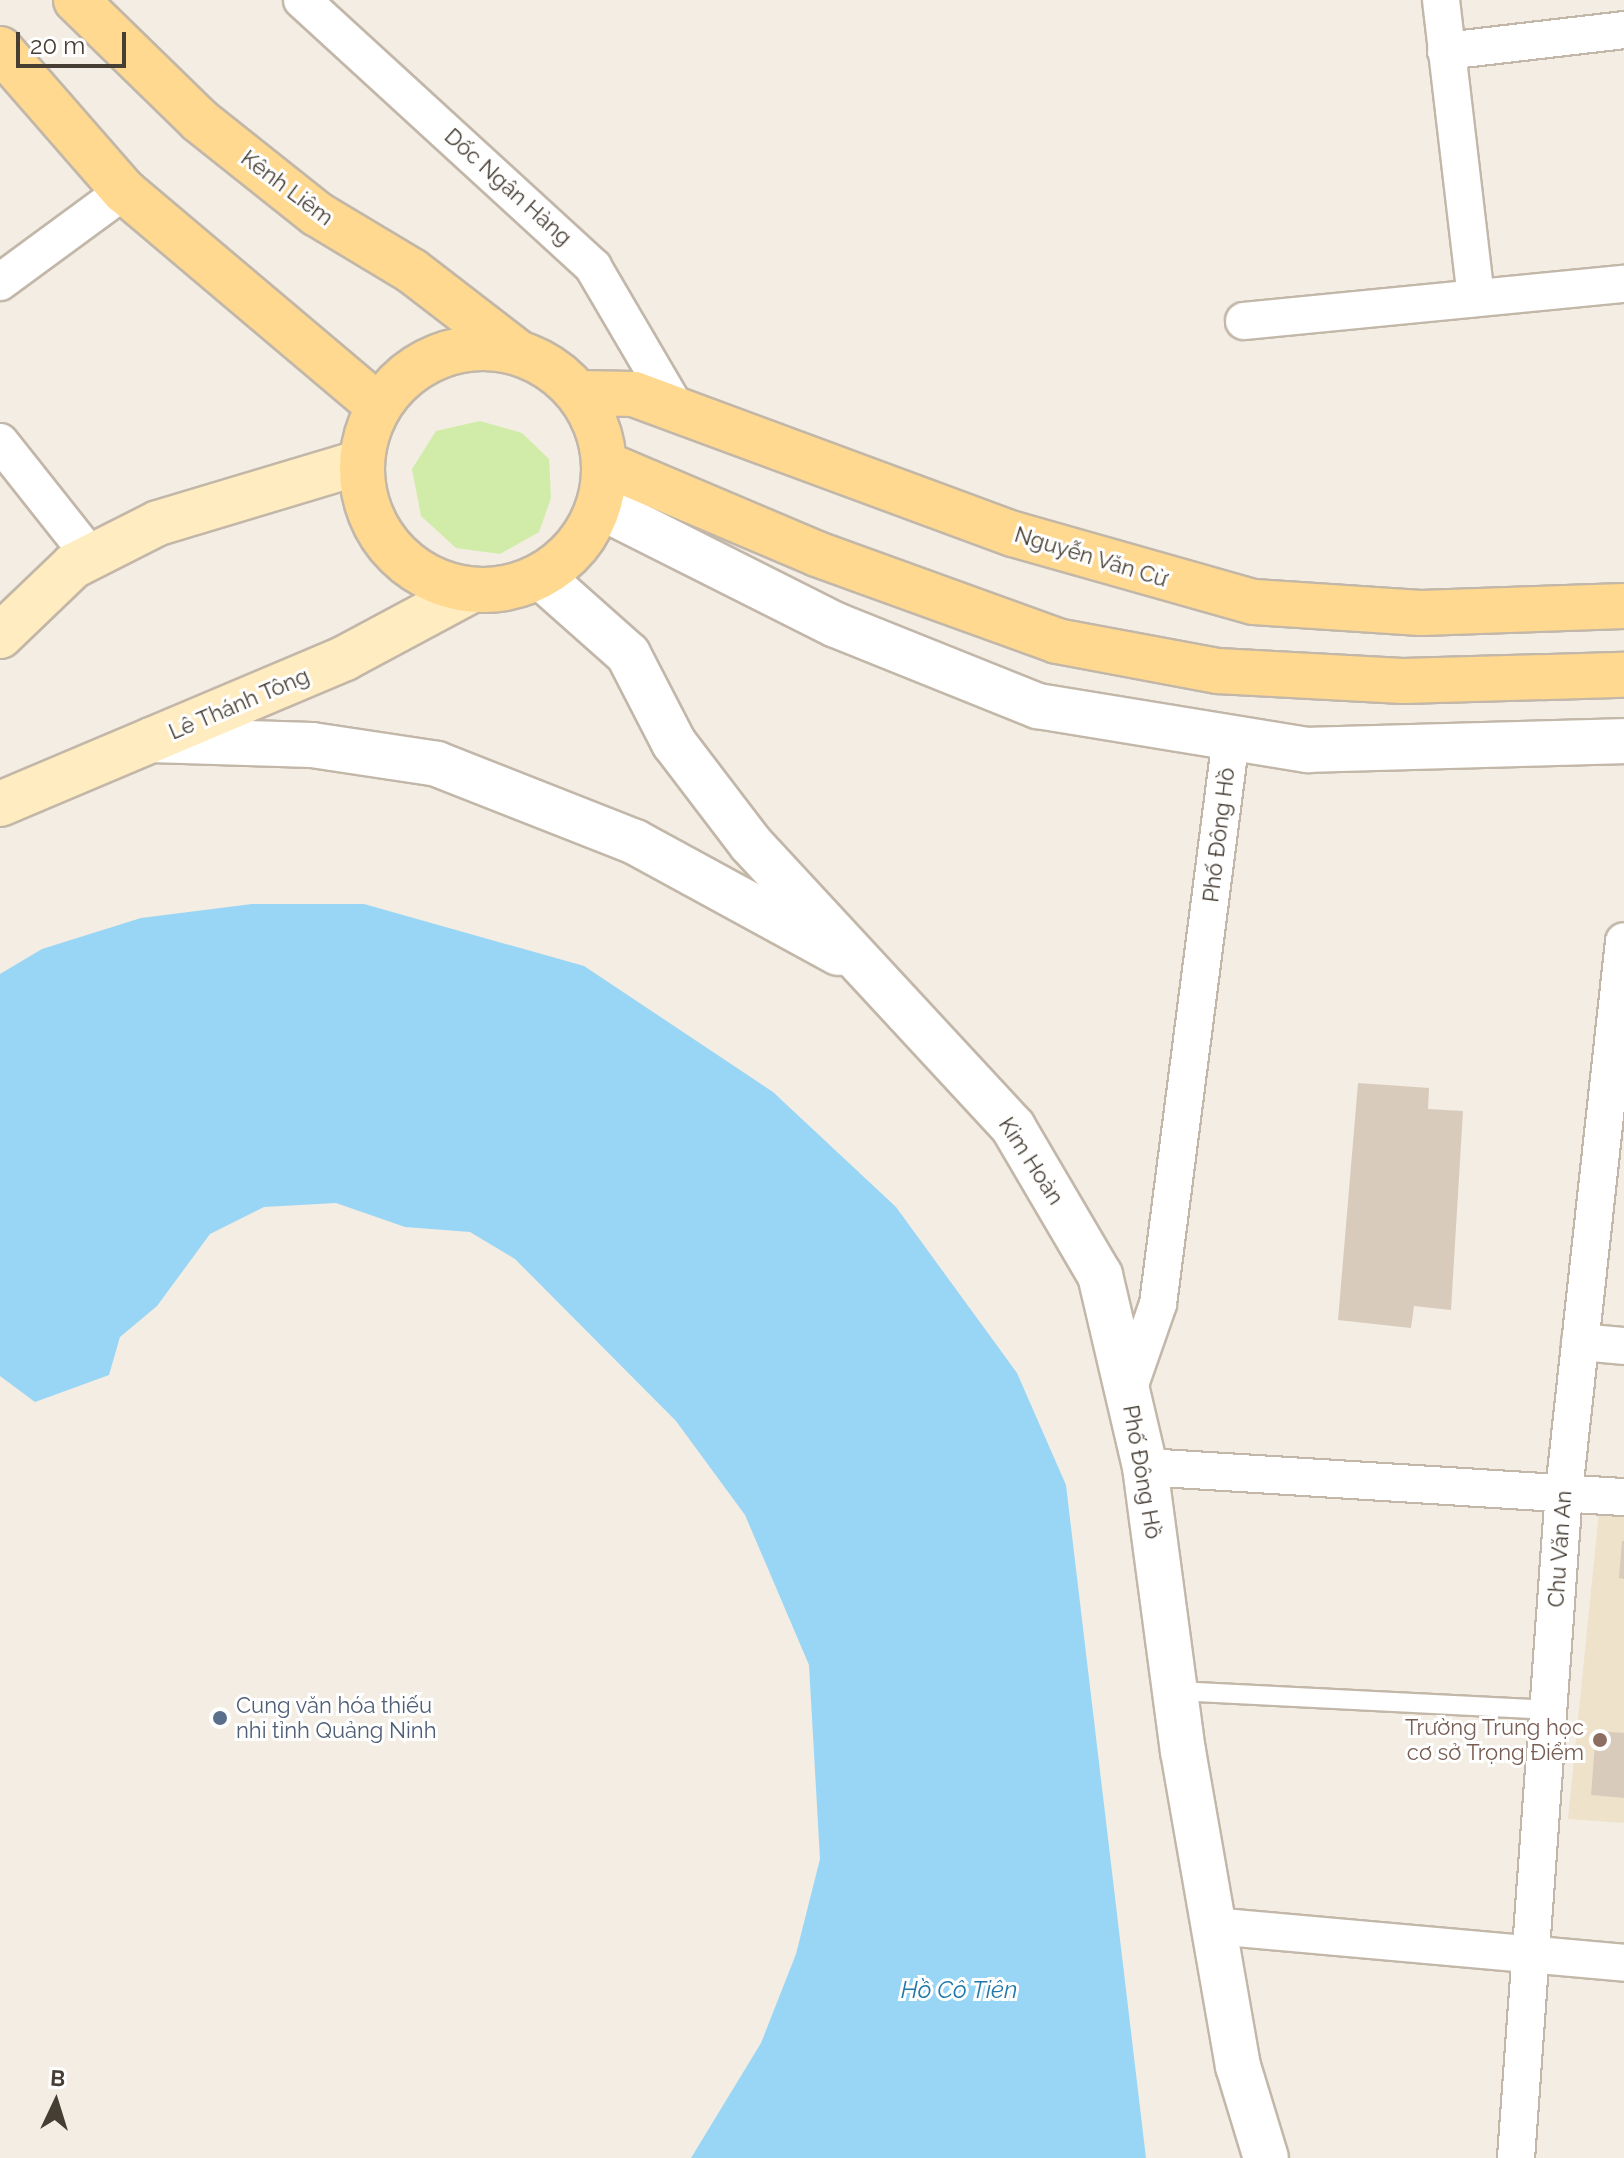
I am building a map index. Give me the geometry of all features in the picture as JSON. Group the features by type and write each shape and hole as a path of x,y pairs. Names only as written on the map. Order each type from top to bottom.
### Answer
{"main road":[{"name":"Kênh Liêm","path":"76,0 212,130 317,214 412,271 517,352"},
{"path":"0,49 124,191 378,406"},
{"path":"454,350 517,352 551,368 579,393 597,427 602,485 586,534 540,576 472,590 428,576 391,548 364,493 361,462 378,406 398,381 454,350"},
{"name":"Nguyễn Văn Cừ","path":"579,393 634,394 1027,539 1254,602 1421,613 1624,606"},
{"path":"0,636 73,566 158,523 361,462"},
{"path":"602,485 817,554 1057,641 1218,671 1403,681 1624,675"},
{"name":"Lê Thánh Tông","path":"0,804 345,658 472,590"}],"street":[{"name":"Dốc Ngân Hàng","path":"302,0 593,267 675,407"},
{"path":"1441,0 1476,298"},
{"path":"1446,51 1624,30"},
{"path":"0,282 124,191"},
{"path":"1244,321 1624,284"},
{"path":"0,442 92,558"},
{"path":"602,485 836,625 1038,706 1308,750 1624,741"},
{"name":"Kim Hoàn","path":"540,576 628,654 674,743 732,819 1013,1127 1100,1275 1127,1393"},
{"name":"Phố Đông Hồ","path":"1231,738 1158,1304 1127,1393 1145,1467 1174,1691 1238,2066 1266,2158"},
{"path":"151,740 312,745 437,764 635,842 867,967"},
{"name":"Chu Văn An","path":"1516,2158 1564,1491 1580,1342 1611,1179 1624,941"},
{"path":"1580,1342 1624,1346"},
{"path":"1145,1467 1624,1497"},
{"path":"1213,1926 1624,1963"}],"lane":[{"path":"1174,1691 1548,1710"}],"shaded area":[{"name":"Trường Trung học cơ sở Trọng Điểm","path":"1600,1502 1624,1504 1624,1823 1568,1819"}],"green space":[{"path":"480,421 522,433 549,459 551,498 539,532 500,554 456,548 421,516 412,469 436,431"}],"water":[{"name":"Hồ Cô Tiên","path":"252,904 364,904 584,966 773,1092 896,1207 1017,1373 1066,1485 1146,2158 691,2158 761,2043 796,1954 820,1859 809,1665 745,1515 676,1421 515,1259 470,1232 405,1227 336,1203 264,1207 210,1234 157,1306 120,1337 109,1375 35,1402 0,1376 0,974 42,949 141,918"}],"building":[{"path":"1358,1083 1429,1088 1428,1109 1463,1111 1451,1310 1414,1306 1411,1328 1338,1320"},
{"path":"1624,1541 1624,1579 1619,1578"},
{"path":"1596,1731 1624,1733 1624,1798 1591,1795"}],"place":[{"name":"Cung văn hóa thiếu nhi tỉnh Quảng Ninh","path":"220,1718"},
{"name":"Trường Trung học cơ sở Trọng Điểm","path":"1600,1740"}]}
